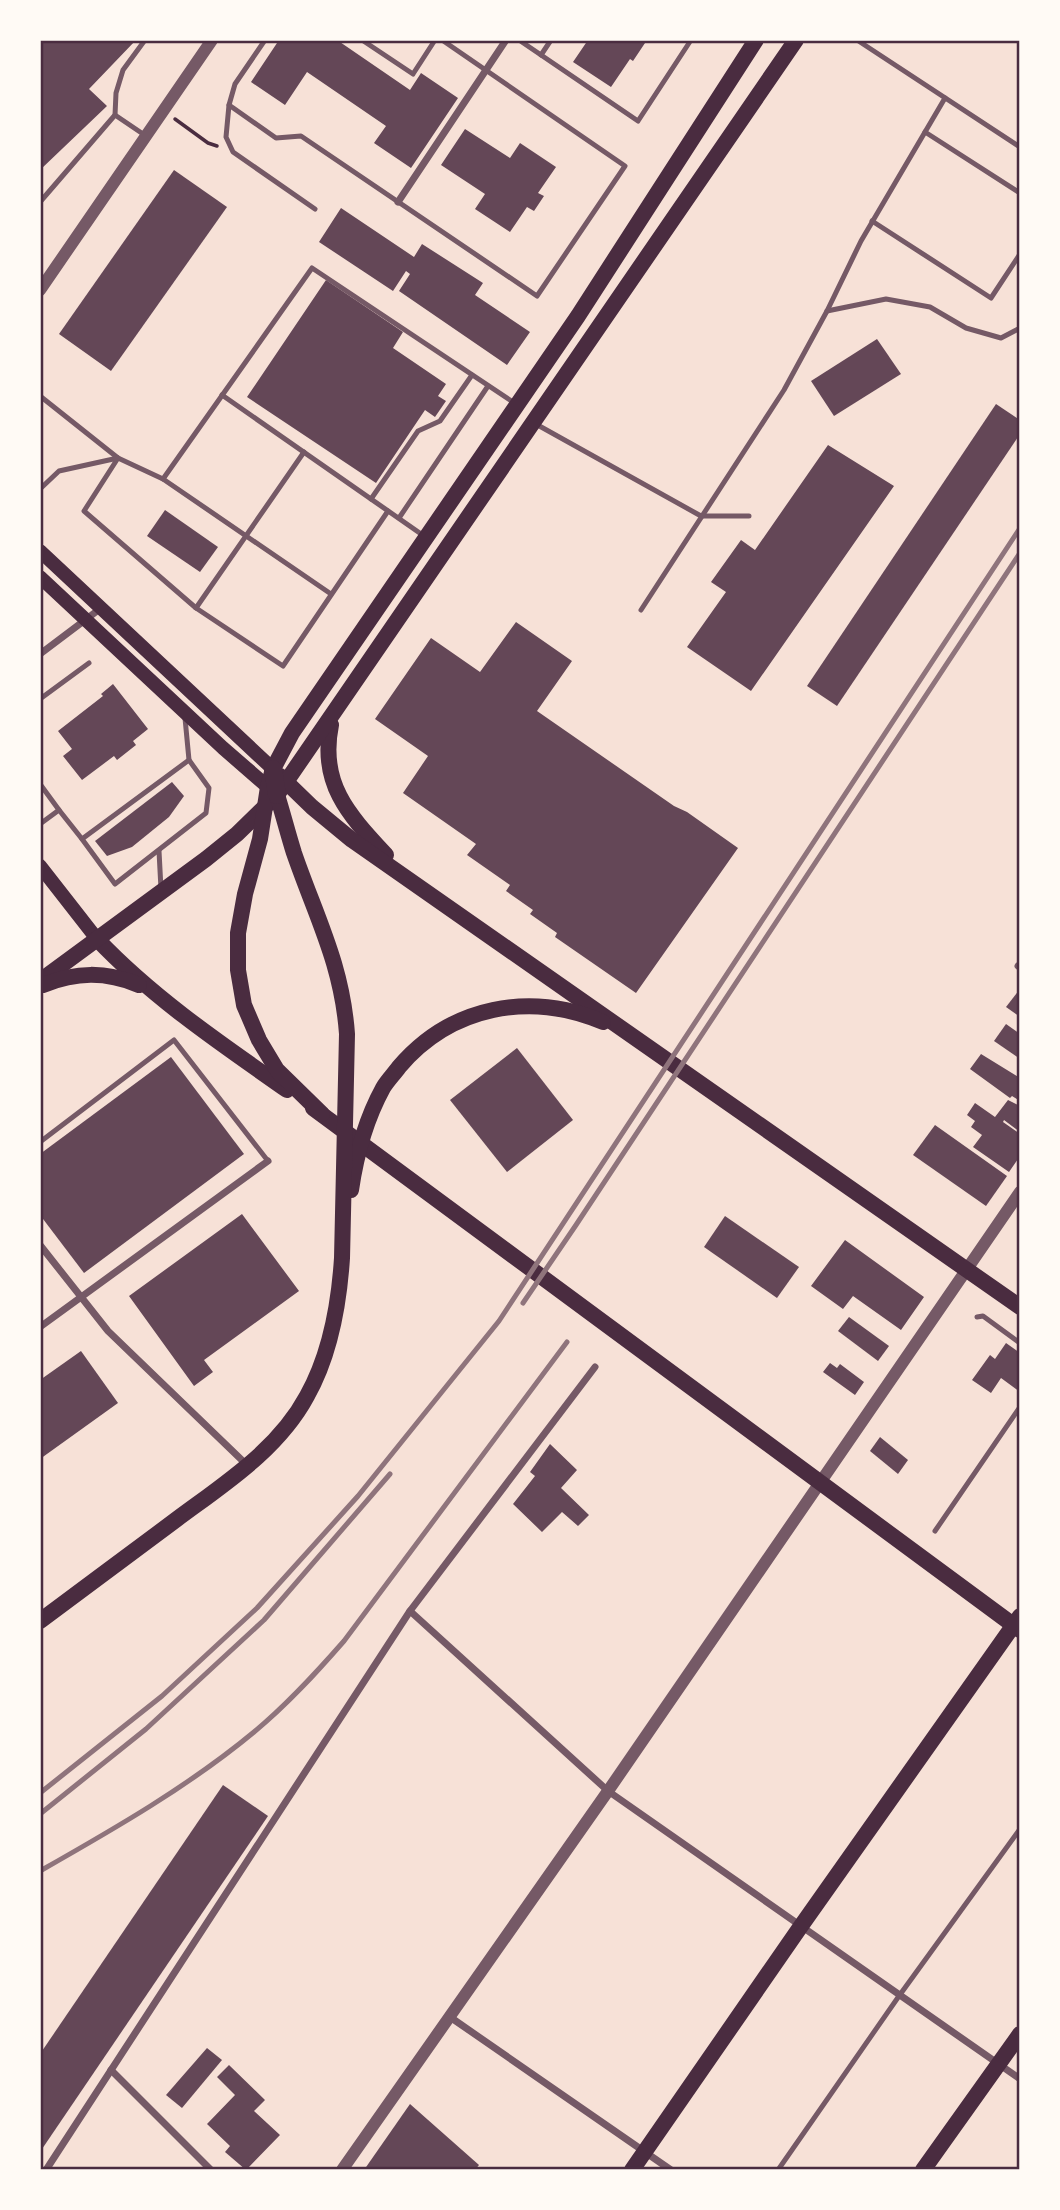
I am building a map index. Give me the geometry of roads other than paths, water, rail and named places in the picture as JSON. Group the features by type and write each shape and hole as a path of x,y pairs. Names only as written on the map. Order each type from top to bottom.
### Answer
{"highway":[{"path":"273,769 277,788"}],"main road":[{"path":"40,551 273,769 292,733 578,316 756,40"},
{"path":"40,984 237,834 264,810 277,788 332,719 796,40"},
{"path":"40,576 184,712 277,788 1020,1307"},
{"path":"332,719 327,742 327,762 333,784 342,802 360,827 386,855 428,891"},
{"path":"40,1620 248,1466 281,1433 307,1398 332,1332 342,1258 347,1034 345,1002 338,970 294,852 277,788"},
{"path":"264,810 238,933 238,970 244,1005 259,1040 277,1070 322,1114"},
{"path":"40,866 97,939 124,967 155,992 989,1606 1018,1624 801,1926 632,2170"},
{"path":"40,984 93,973 112,975 155,992"},
{"path":"342,1258 353,1178 366,1127 383,1086 413,1051 448,1025 484,1011 527,1006 570,1010 600,1020 631,1035"},
{"path":"923,2170 1020,2034"}],"street":[{"path":"40,290 212,40"},
{"path":"398,202 506,40"},
{"path":"40,654 101,607"},
{"path":"40,1327 268,1161"},
{"path":"342,2170 608,1791 1020,1192"},
{"path":"40,1245 108,1331 248,1466"},
{"path":"46,2170 410,1611 595,1367"},
{"path":"410,1611 608,1791 1020,2079"},
{"path":"450,2017 671,2170"},
{"path":"111,2070 211,2170"}],"lane":[{"path":"40,202 115,115 116,93 123,70 145,40"},
{"path":"265,40 235,84 229,105 226,137 233,152 316,209"},
{"path":"362,40 413,74 435,40"},
{"path":"229,105 276,138 301,136 537,296 625,166 442,40"},
{"path":"519,40 638,121 691,40"},
{"path":"541,55 551,40"},
{"path":"857,40 1020,148"},
{"path":"640,610 761,428 827,311 872,221 945,98"},
{"path":"115,115 146,136"},
{"path":"925,132 1020,193"},
{"path":"872,221 991,298 1020,254"},
{"path":"163,479 312,268 518,405"},
{"path":"827,311 886,299 930,307 966,328 1001,338 1020,328"},
{"path":"371,499 418,431 440,421 472,374"},
{"path":"399,518 488,386"},
{"path":"222,395 426,538"},
{"path":"40,396 118,458 163,479 331,594"},
{"path":"534,423 701,516 749,516"},
{"path":"196,608 304,453"},
{"path":"118,458 84,511 196,608 283,666 388,511"},
{"path":"40,489 60,471 118,458"},
{"path":"40,699 89,663"},
{"path":"40,785 115,884 206,813 209,788 189,760 184,712"},
{"path":"82,839 189,760"},
{"path":"40,824 59,810"},
{"path":"159,851 161,892"},
{"path":"40,1142 174,1040 268,1161"},
{"path":"976,1317 983,1316 1020,1343"},
{"path":"934,1531 1020,1408"},
{"path":"778,2170 1020,1829"}],"railway":[{"path":"40,1793 162,1696 257,1608 358,1496 499,1321 1020,528"},
{"path":"523,1303 1020,553"},
{"path":"40,1871 123,1823 204,1771 290,1700 344,1641 567,1342"},
{"path":"40,1814 146,1729 264,1620 390,1474"}]}
